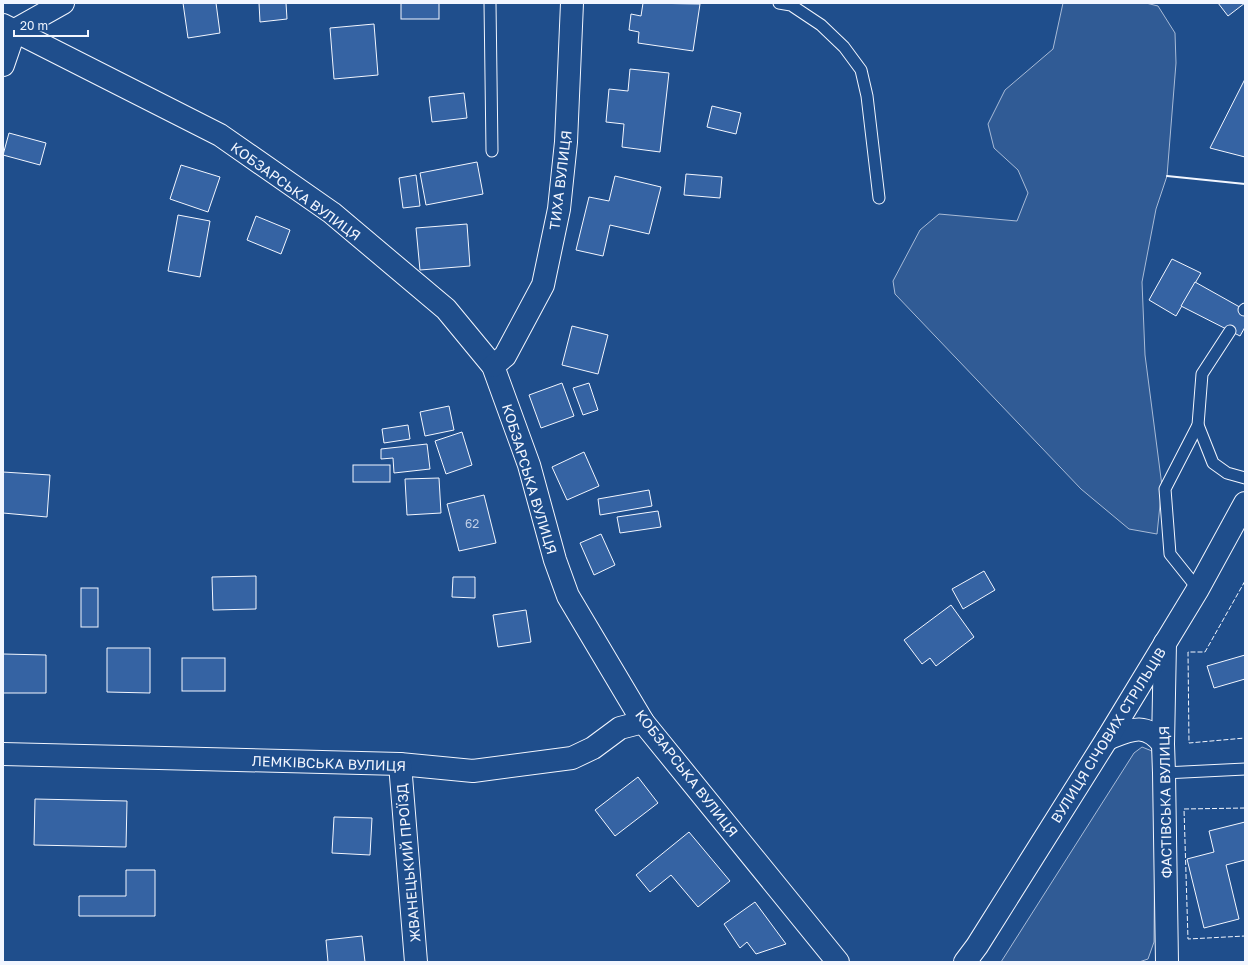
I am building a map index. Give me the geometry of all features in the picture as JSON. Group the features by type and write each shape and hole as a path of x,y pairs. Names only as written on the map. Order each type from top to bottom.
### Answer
{"street":[{"path":"3,65 9,28 63,3"},
{"name":"ТИХА ВУЛИЦЯ","path":"493,366 505,356 543,285 559,209 566,142 572,3"},
{"name":"КОБЗАРСЬКА ВУЛИЦЯ","path":"9,28 220,135 326,209 446,309 493,366 529,465 555,560 568,596 643,722 838,962"},
{"name":"ВУЛИЦЯ СІЧОВИХ СТРІЛЬЦІВ","path":"965,962 977,946 1107,739 1198,589 1245,503"},
{"name":"ФАСТІВСЬКА ВУЛИЦЯ","path":"1165,643 1163,744 1167,962"},
{"name":"ЛЕМКІВСЬКА ВУЛИЦЯ","path":"3,754 400,764 473,772 572,758 593,748 620,728 643,722"},
{"path":"1107,739 1129,730 1138,729 1148,730 1156,735 1163,744"},
{"name":"ЖВАНЕЦЬКИЙ ПРОЇЗД","path":"400,764 416,962"}],"lane":[{"path":"490,3 492,151"},
{"path":"779,3 791,5 820,25 844,47 861,70 867,96 879,198"},
{"path":"1198,589 1170,554 1165,489 1198,425 1202,374 1230,331"},
{"path":"1198,425 1213,463 1227,473 1245,478"},
{"path":"1164,773 1245,769"}],"shaded area":[{"path":"1063,3 1146,3 1158,6 1175,33 1176,63 1167,176 1156,209 1142,282 1145,355 1162,486 1157,534 1129,529 1081,489 895,294 893,281 920,230 939,214 1017,221 1028,193 1018,170 994,148 988,124 1005,90 1053,49"},
{"path":"1142,747 1152,751 1154,762 1154,942 1148,959 1139,962 1001,962 1134,753"}],"building":[{"path":"183,3 216,3 220,33 188,38"},
{"path":"259,3 286,3 287,19 260,22"},
{"path":"401,3 439,3 439,19 401,19"},
{"path":"643,3 700,4 693,51 638,43 639,32 629,30 631,14 641,16"},
{"path":"1218,3 1245,3 1228,16"},
{"path":"374,24 378,75 334,79 330,28"},
{"path":"630,69 669,73 660,152 622,147 624,124 606,122 609,89 628,91"},
{"path":"1245,79 1245,157 1210,148"},
{"path":"464,93 467,118 432,122 429,97"},
{"path":"712,106 741,113 736,134 707,127"},
{"path":"9,133 46,143 40,165 3,155"},
{"path":"477,162 483,194 426,205 420,173"},
{"path":"181,165 220,177 208,212 170,199"},
{"path":"686,174 722,177 720,198 684,195"},
{"path":"416,175 420,206 403,208 399,178"},
{"path":"615,176 661,187 649,234 610,225 603,256 576,250 589,197 609,201"},
{"path":"178,215 210,221 200,277 168,271"},
{"path":"256,216 290,230 281,254 247,240"},
{"path":"467,224 470,266 420,270 416,228"},
{"path":"1172,259 1201,273 1176,316 1149,300"},
{"path":"1195,282 1245,310 1245,327 1240,336 1181,306"},
{"path":"572,326 608,335 598,374 562,365"},
{"path":"562,383 574,416 541,428 529,395"},
{"path":"589,383 598,410 583,415 573,388"},
{"path":"449,406 454,430 425,436 420,412"},
{"path":"408,425 410,439 384,443 382,429"},
{"path":"462,432 472,465 446,474 435,441"},
{"path":"427,444 430,469 394,473 393,458 381,459 381,449"},
{"path":"584,452 599,486 567,500 552,467"},
{"path":"353,465 390,465 390,482 353,482"},
{"path":"3,472 50,475 47,517 3,513"},
{"path":"439,478 441,513 407,515 405,479"},
{"path":"649,490 652,506 600,515 598,499"},
{"path":"484,495 496,543 459,551 447,504"},
{"path":"658,511 661,527 620,533 617,517"},
{"path":"601,534 615,565 594,575 580,543"},
{"path":"984,571 995,590 963,609 952,589"},
{"path":"256,576 256,609 213,610 212,577"},
{"path":"453,577 475,577 475,598 452,597"},
{"path":"81,588 98,588 98,627 81,627"},
{"path":"951,605 974,637 936,666 930,658 922,664 904,640"},
{"path":"526,610 531,642 498,647 493,615"},
{"path":"107,648 150,648 150,693 107,692"},
{"path":"3,654 46,655 46,693 3,693"},
{"path":"1245,655 1245,679 1214,688 1207,666"},
{"path":"182,658 225,658 225,691 182,691"},
{"path":"638,777 658,803 615,836 595,810"},
{"path":"35,799 127,801 126,847 34,845"},
{"path":"334,817 372,818 370,855 332,853"},
{"path":"1245,822 1245,860 1226,865 1239,919 1204,928 1187,859 1214,852 1209,831"},
{"path":"689,832 730,881 698,907 671,875 650,892 636,875"},
{"path":"126,870 155,870 155,916 79,916 79,896 126,896"},
{"path":"755,902 786,944 756,954 747,942 740,948 724,924"},
{"path":"362,936 365,962 328,962 326,940"}],"fence":[{"path":"1245,581 1205,652 1188,652 1189,743 1245,738"},
{"path":"1245,808 1184,809 1188,939 1245,936"}],"wall":[{"path":"1167,176 1245,184"}]}
